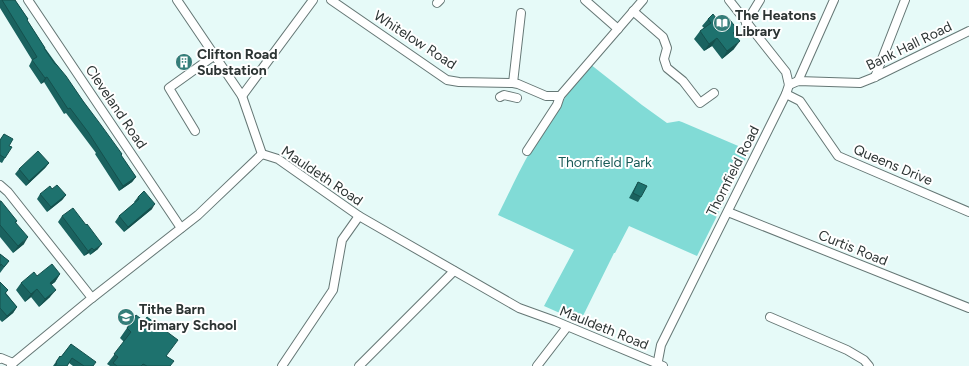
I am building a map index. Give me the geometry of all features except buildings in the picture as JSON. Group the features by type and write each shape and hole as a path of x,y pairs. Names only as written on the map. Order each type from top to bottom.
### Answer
{"street":[{"name":"Cleveland Road","path":"28,0 182,228"},
{"path":"177,0 242,96 262,154"},
{"path":"242,96 313,0"},
{"name":"Whitelow Road","path":"331,0 446,80 459,82 511,83 518,84 546,96 560,96"},
{"path":"585,0 618,29"},
{"path":"527,151 557,105 560,96 643,0"},
{"path":"729,0 786,72 787,90"},
{"path":"746,23 760,0"},
{"path":"798,81 834,0"},
{"path":"875,77 905,0"},
{"path":"633,11 663,37 667,48 664,59 667,68 683,81 700,103 714,93"},
{"path":"517,98 504,96 511,83 522,14"},
{"name":"Bank Hall Road","path":"787,90 798,81 860,83 969,31"},
{"path":"195,131 169,88 215,55"},
{"name":"Thornfield Road","path":"659,365 661,345 787,90"},
{"name":"Queens Drive","path":"787,90 800,101 838,156 969,212"},
{"name":"Mauldeth Road","path":"12,364 92,298 198,215 262,154 278,159 359,216 519,308 555,321 659,365"},
{"path":"0,185 8,192 92,298"},
{"name":"Curtis Road","path":"728,212 969,308"},
{"path":"282,366 333,290 342,240 359,216"},
{"path":"359,366 454,271"},
{"path":"770,317 847,350 864,364"},
{"path":"537,366 567,327"},
{"path":"0,359 1,358 12,364"}],"green space":[{"name":"Thornfield Park","path":"590,64 667,123 682,122 750,151 697,256 629,226 580,322 544,306 574,250 498,215 522,166 538,139 559,106"}],"place":[{"name":"The Heatons Library","path":"722,23"},
{"name":"Clifton Road Substation","path":"184,62"},
{"name":"Tithe Barn Primary School","path":"126,317"}]}
